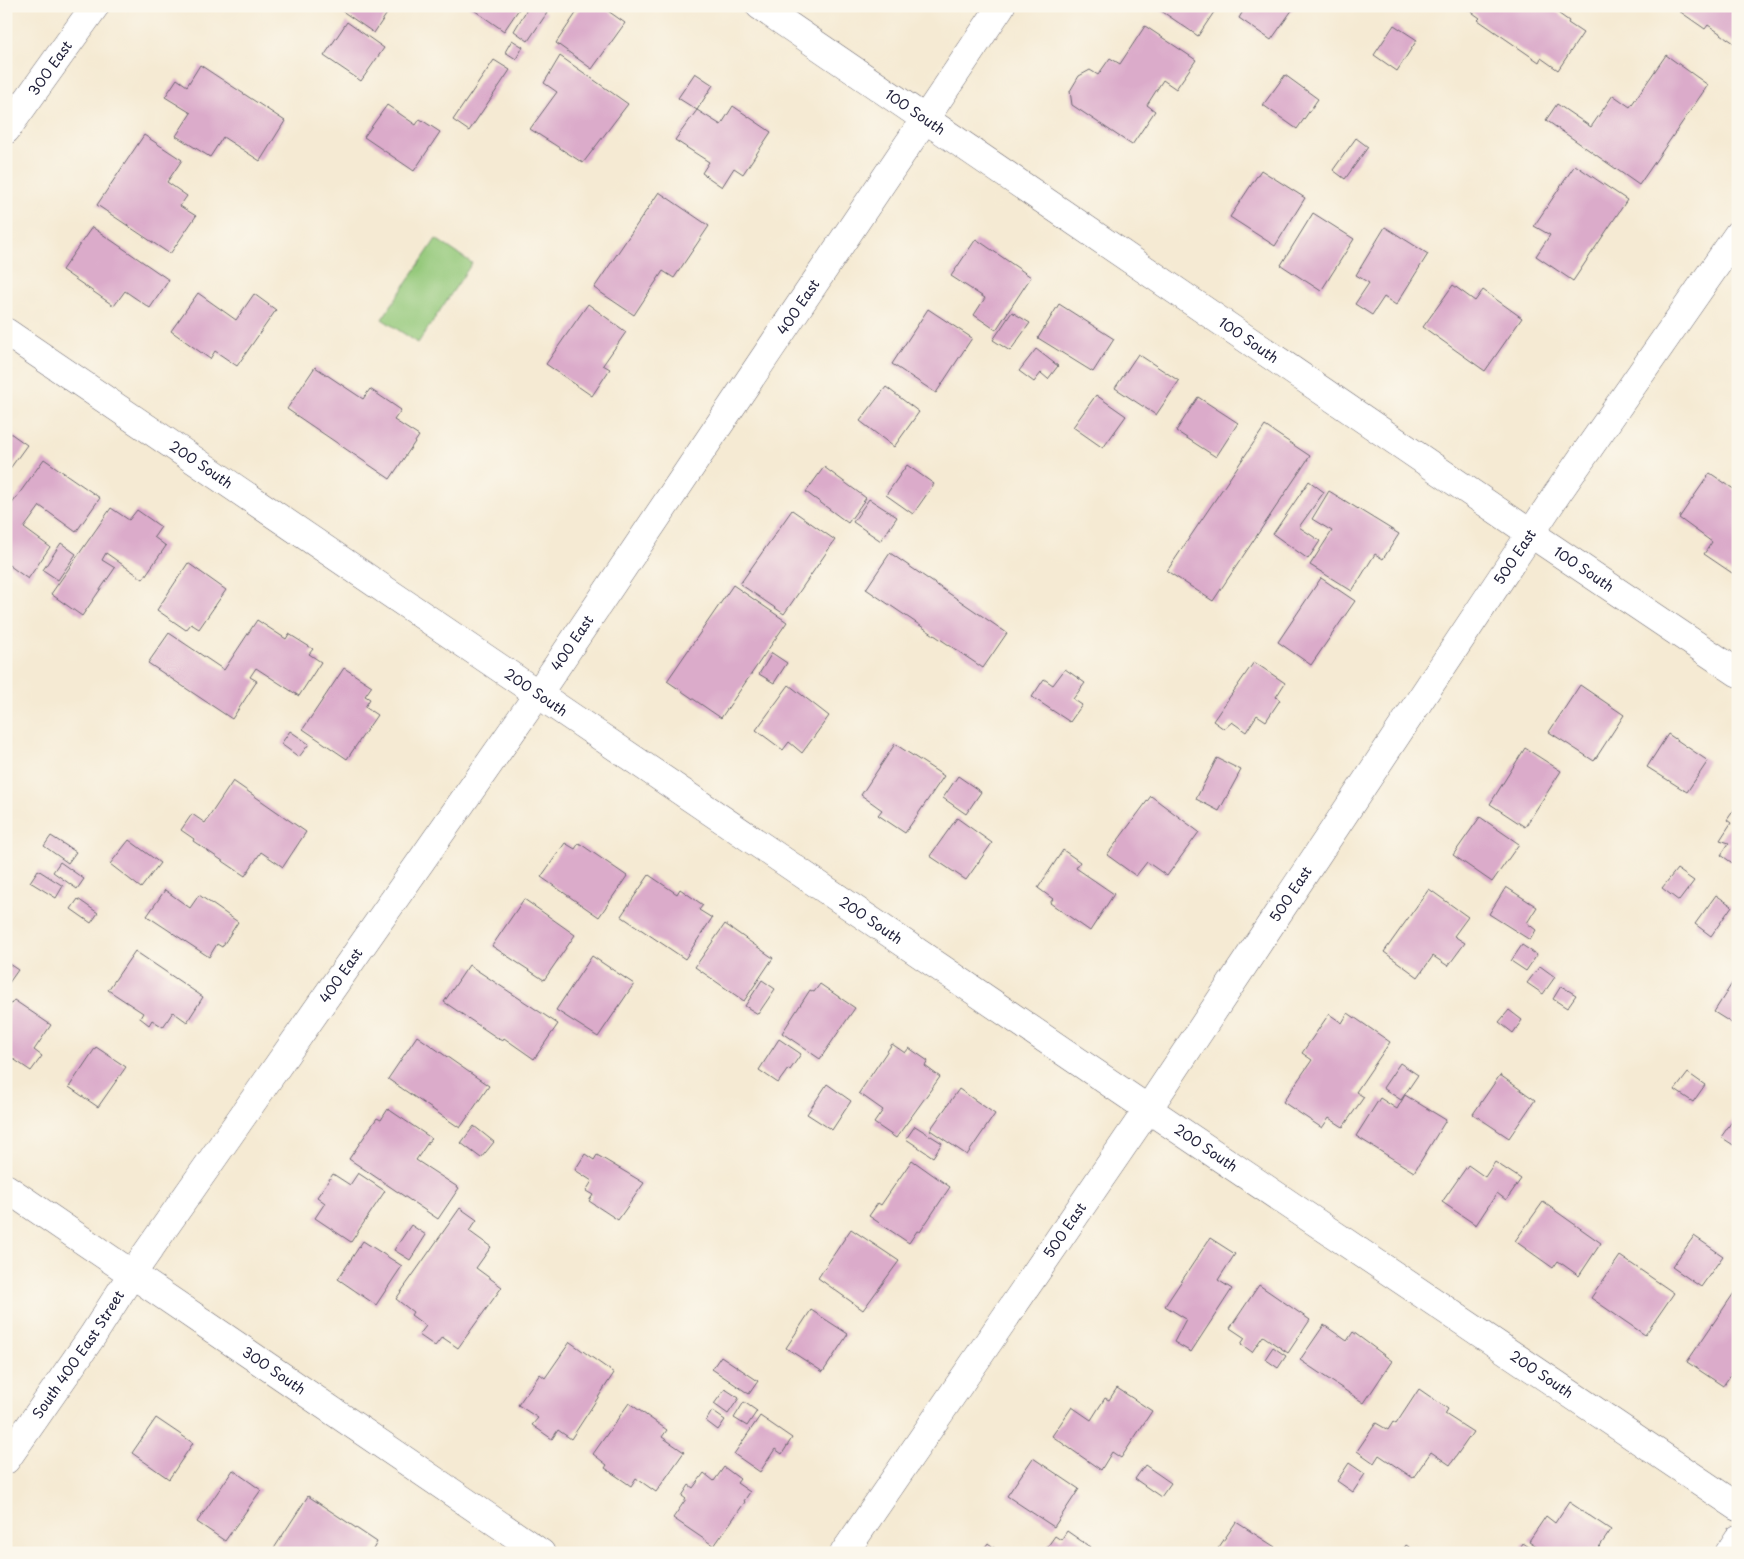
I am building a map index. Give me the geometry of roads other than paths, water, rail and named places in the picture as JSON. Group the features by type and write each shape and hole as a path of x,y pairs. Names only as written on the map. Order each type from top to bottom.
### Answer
{"street":[{"name":"300 East","path":"6,130 95,6"},
{"name":"100 South","path":"760,6 1530,534 1738,673"},
{"name":"400 East","path":"132,1274 538,694 1001,6"},
{"name":"500 East","path":"844,1553 1148,1109 1530,534 1738,234"},
{"name":"200 South","path":"6,332 1148,1109 1738,1507"},
{"name":"300 South","path":"6,1188 542,1553"},
{"name":"South 400 East Street","path":"6,1460 93,1335 132,1274"},
{"path":"1729,1553 1738,1540"}]}
